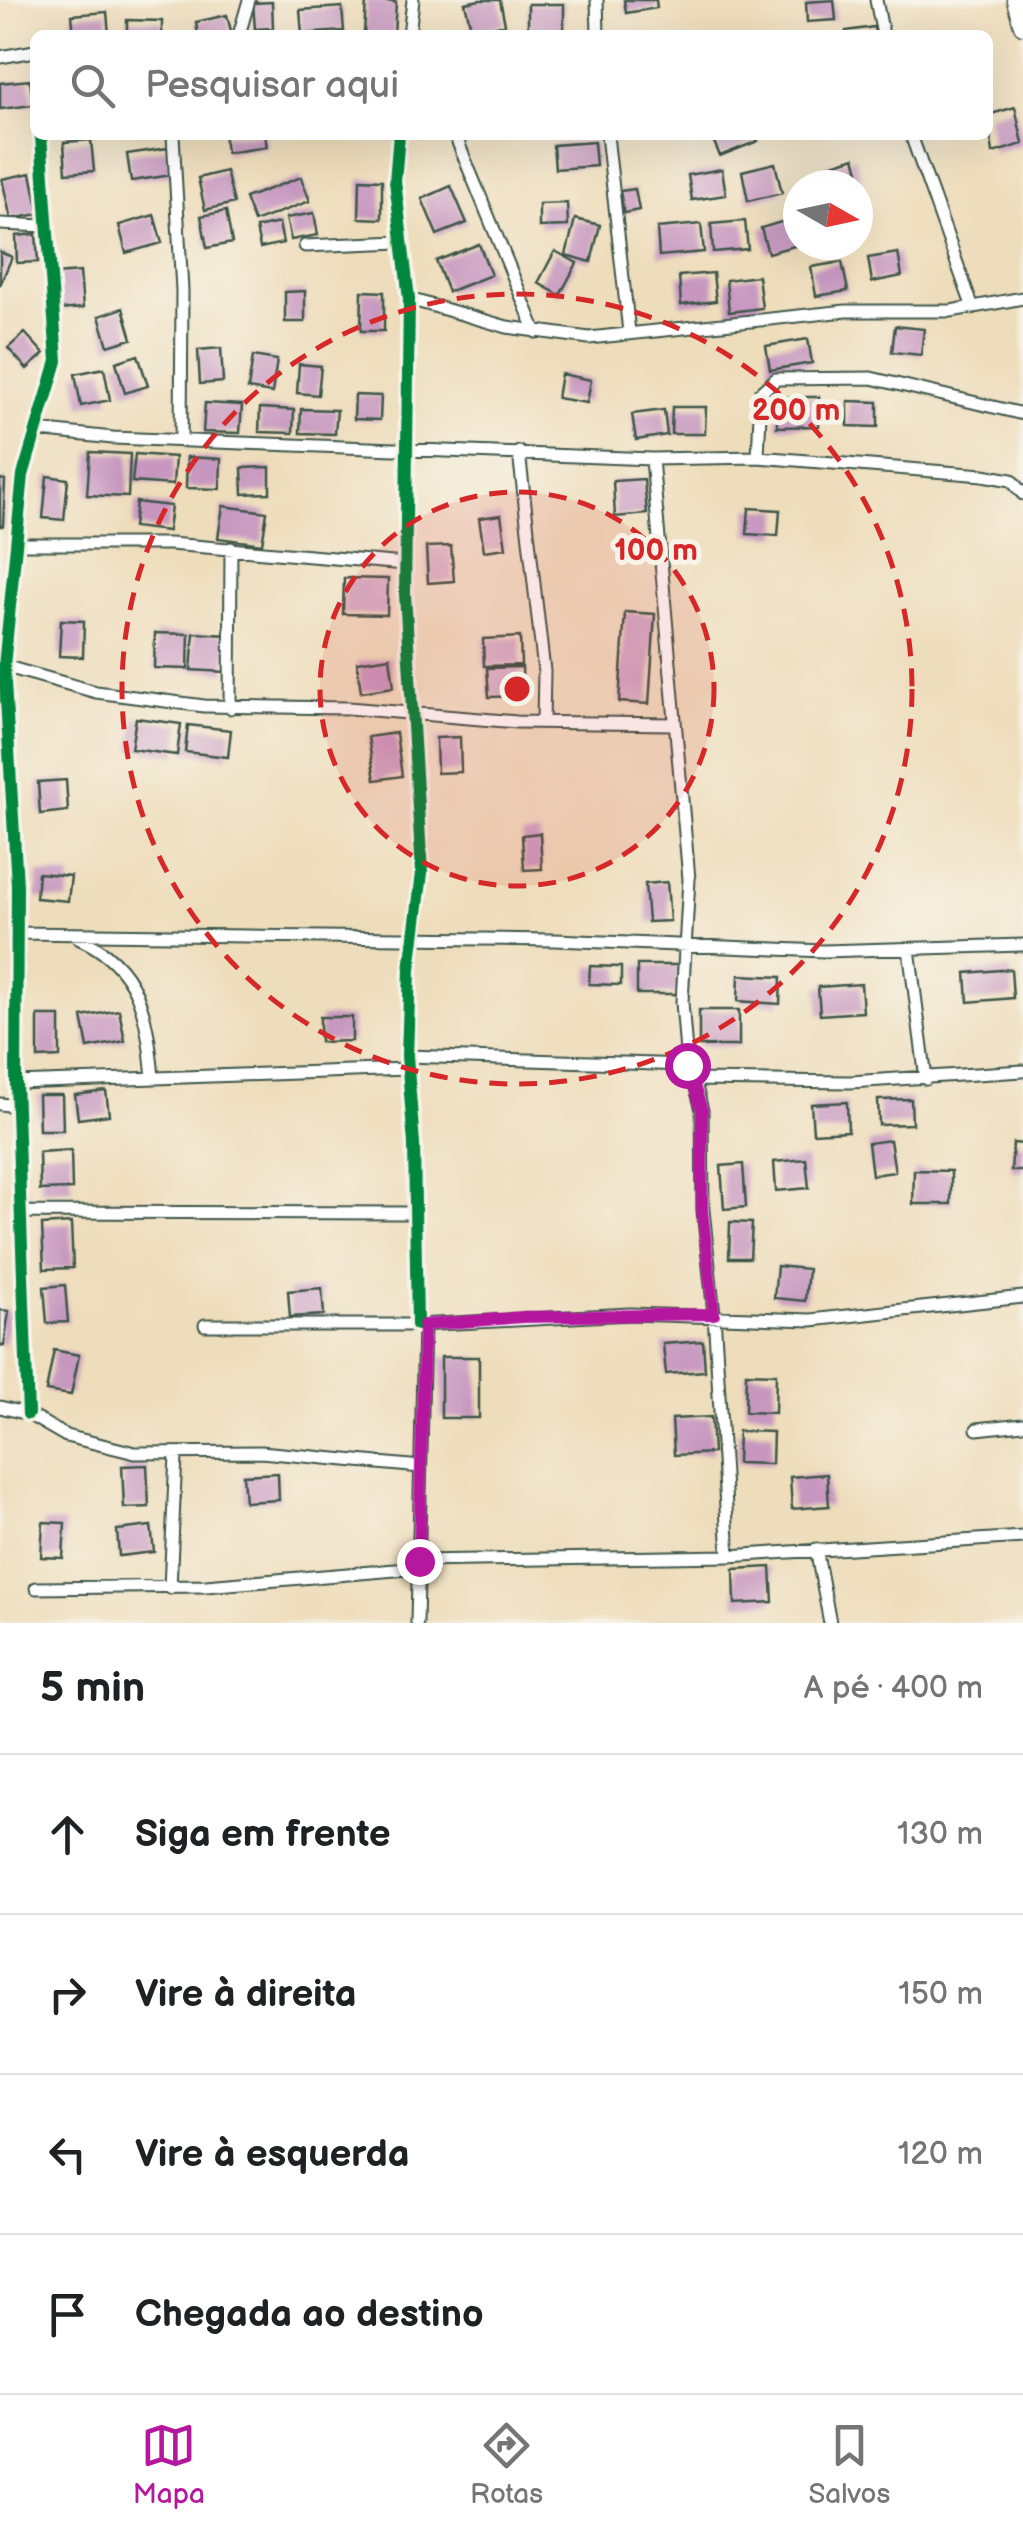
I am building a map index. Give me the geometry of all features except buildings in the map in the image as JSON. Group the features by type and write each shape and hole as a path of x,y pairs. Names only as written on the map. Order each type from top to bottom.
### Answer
{"main road":[{"path":"1016,0 1023,24"}],"street":[{"path":"240,30 249,0"},
{"path":"409,30 412,0"},
{"path":"596,0 598,30"},
{"path":"876,0 882,30"},
{"path":"0,57 30,52"},
{"path":"28,1414 16,1083 17,933 2,666 23,474 58,345 41,140"},
{"path":"173,140 182,290 181,438"},
{"path":"399,140 396,180 400,242 409,299 405,564 410,712 422,872 407,1062 421,1325 417,1623"},
{"path":"457,140 536,332"},
{"path":"608,140 629,332"},
{"path":"913,140 972,308"},
{"path":"0,224 46,226"},
{"path":"305,246 400,242"},
{"path":"409,299 536,332 589,338 846,311 972,308 1023,298"},
{"path":"758,457 761,392 766,383 776,379 871,378 1023,414"},
{"path":"38,430 652,460 758,457 1000,477 1011,480 1023,494"},
{"path":"519,452 544,671 543,722"},
{"path":"652,460 689,879 682,1026 687,1065 702,1110 702,1210 714,1314 729,1556"},
{"path":"16,544 150,543 405,564"},
{"path":"230,548 230,708"},
{"path":"2,666 96,692 230,708 674,724"},
{"path":"17,933 909,950 1023,945"},
{"path":"70,934 105,950 129,975 138,998 153,1077"},
{"path":"909,950 926,1078"},
{"path":"16,1083 407,1062 687,1065"},
{"path":"694,1080 926,1078 1023,1072"},
{"path":"0,1104 17,1106"},
{"path":"20,1212 413,1213"},
{"path":"205,1325 421,1325 523,1317 714,1314 810,1320 1023,1297"},
{"path":"0,1407 28,1414 66,1436 135,1452 176,1456 261,1452 421,1467"},
{"path":"978,1429 1023,1424"},
{"path":"170,1588 176,1456"},
{"path":"36,1588 170,1588 419,1564 729,1556 1023,1536"},
{"path":"816,1549 830,1623"}],"cycle path":[{"path":"28,1414 16,1083 17,885 4,666 23,475 57,361 41,140"},
{"path":"399,140 395,181 409,299 405,594 422,873 410,969 407,1056 414,1144 417,1325"}],"route":[{"path":"419,1561 424,1325 523,1317 714,1314 702,1210 702,1110 699,1091 687,1065"}]}
